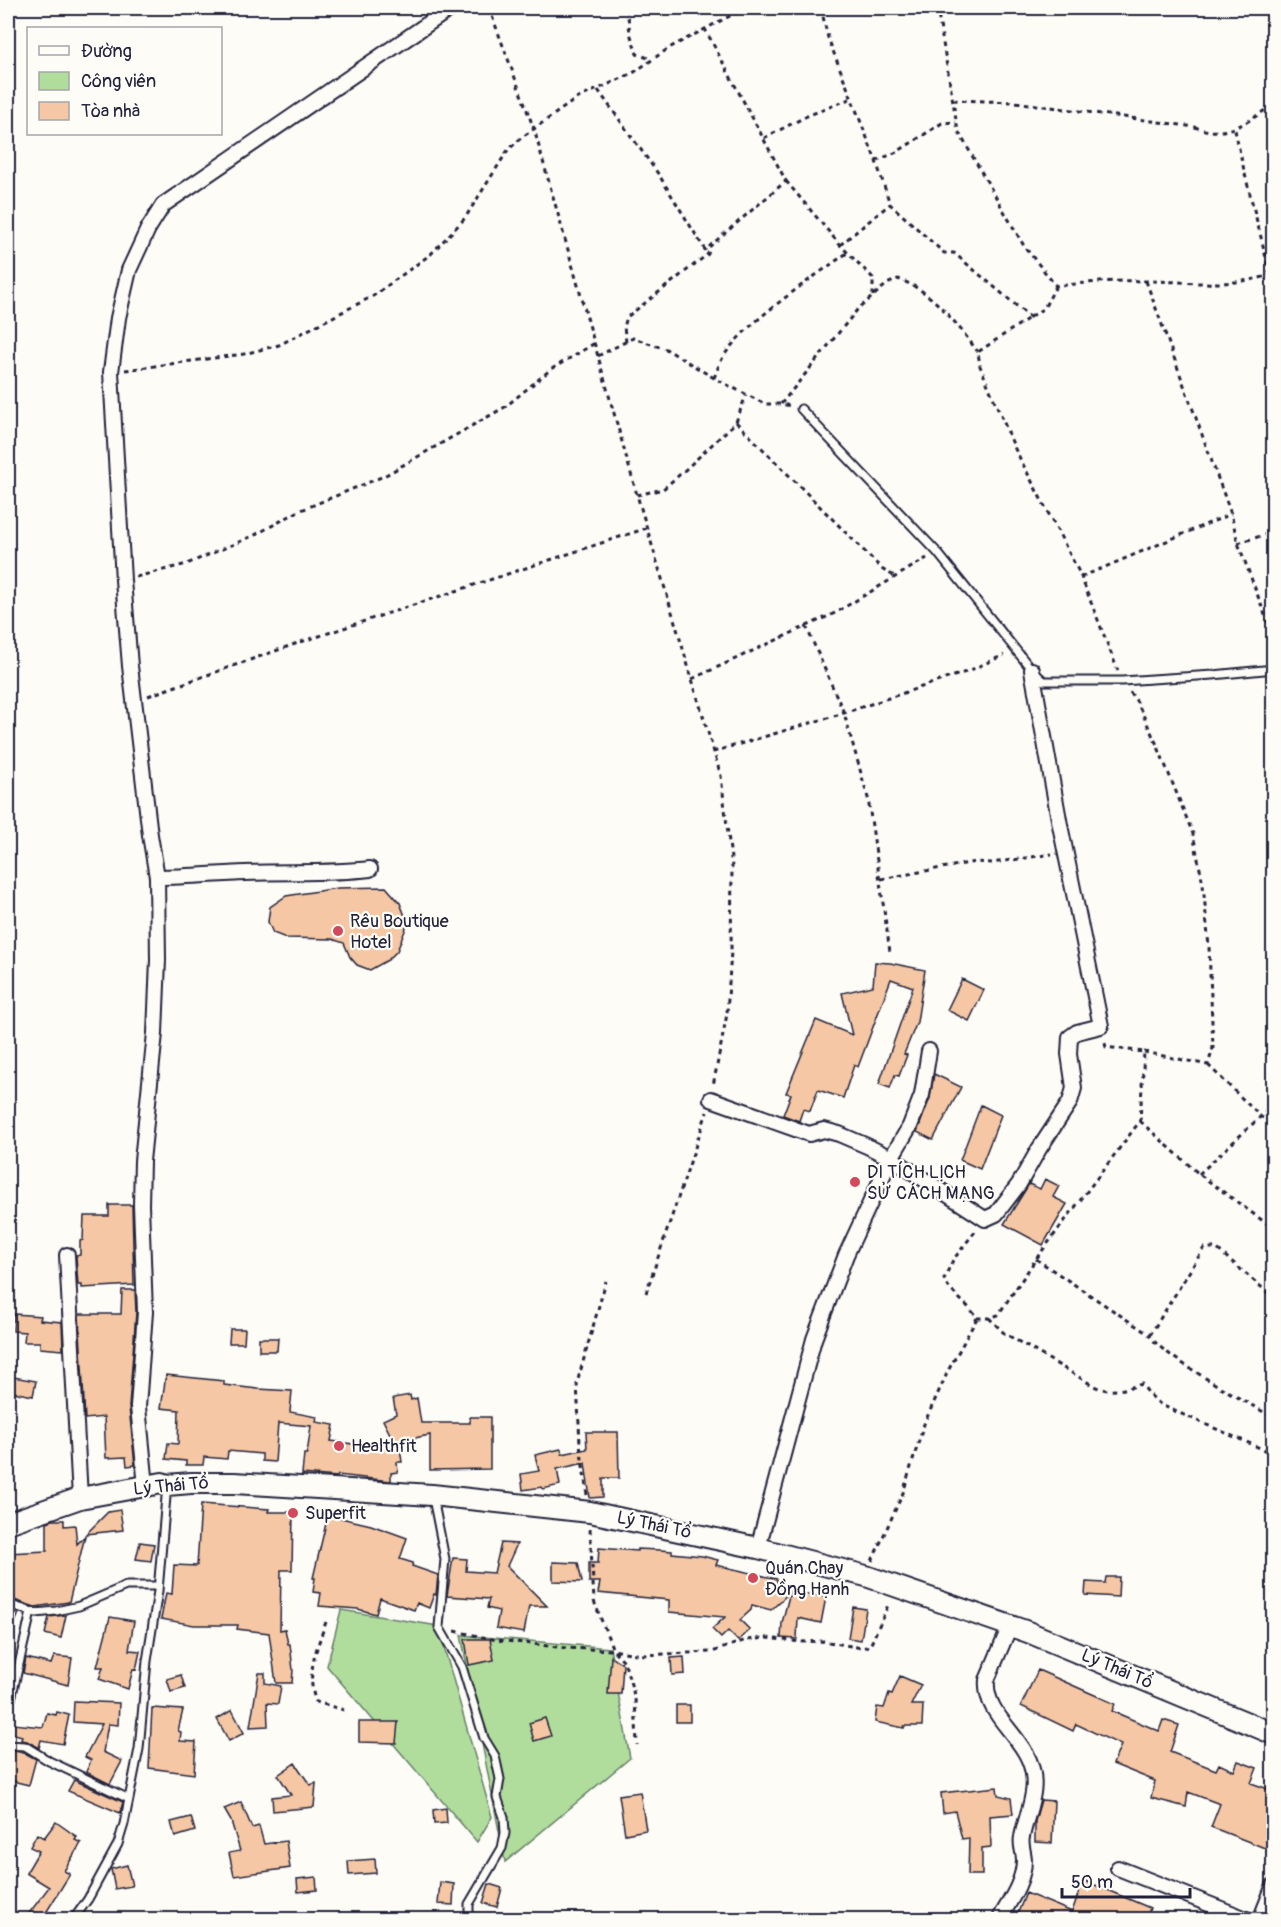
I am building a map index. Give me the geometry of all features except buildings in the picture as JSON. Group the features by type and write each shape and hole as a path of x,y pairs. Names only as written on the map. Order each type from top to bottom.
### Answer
{"street":[{"path":"146,1486 138,1407 145,1312 141,1205 142,1161 155,1033 158,960 157,877 150,835 123,580 111,372 118,318 129,270 148,229 163,205 451,8"},
{"path":"711,1099 809,1134 824,1130 839,1134 891,1158 985,1219 996,1214 1019,1184 1070,1102 1074,1088 1069,1054 1070,1038 1077,1032 1101,1026 1044,746 1032,670"},
{"path":"157,877 198,877 245,873 341,873 370,869"},
{"path":"758,1548 814,1339 846,1255 891,1158 910,1126 922,1095 928,1051"},
{"path":"66,1256 80,1498"},
{"name":"Lý Thái Tổ","path":"8,1523 80,1498 162,1483 167,1485 234,1483 432,1495 590,1512 758,1548 866,1576 1010,1626 1274,1734"},
{"path":"999,1920 1014,1894 1023,1870 1021,1841 1034,1791 1029,1760 992,1706 987,1689 987,1680 1010,1626"},
{"path":"1118,1868 1249,1920"},
{"path":"1260,1920 1274,1885"}],"lane":[{"path":"801,410 937,552 1032,670 1044,681 1122,681 1274,669"},
{"path":"74,1920 118,1844 129,1799 139,1749 167,1485"},
{"path":"432,1495 445,1559 439,1627 462,1667 484,1738 495,1756 500,1779 497,1797 504,1817 505,1833 502,1848 469,1904 469,1914 476,1920"},
{"path":"8,1604 31,1612 56,1611 79,1606 126,1586 158,1586"},
{"path":"8,1712 31,1612"},
{"path":"8,1745 25,1746 49,1761 129,1799"}],"path":[{"path":"489,8 534,129 637,495 721,776 732,867 727,1014 711,1099 646,1293"},
{"path":"627,8 630,33 637,54 651,59"},
{"path":"111,372 244,354 279,345 372,296 431,254 445,240 465,218 508,150 534,129 576,99 633,73 651,59 745,8"},
{"path":"821,8 828,38 876,161 890,204 945,253 954,253 1031,318"},
{"path":"937,8 958,131 1024,246 1056,286 1107,281 1200,284 1250,281 1272,274 1247,188 1235,130"},
{"path":"705,29 786,181 847,253 873,278 873,297"},
{"path":"598,90 658,175 708,254"},
{"path":"764,138 807,116 852,98"},
{"path":"952,100 1015,102 1195,127 1202,130 1235,130 1274,104"},
{"path":"876,161 897,152 942,123 956,122"},
{"path":"626,342 624,327 627,317 708,254 710,246 786,181"},
{"path":"840,244 890,204"},
{"path":"714,378 722,359 740,338 772,308 847,253"},
{"path":"781,404 857,310 897,279 910,284 937,304 959,326 978,352"},
{"path":"1146,281 1274,639"},
{"path":"598,356 633,338 666,349 714,378 765,404 781,404 801,410"},
{"path":"123,580 186,564 255,535 299,511 384,476 505,407 550,370 595,343"},
{"path":"637,495 663,489 736,422 746,395"},
{"path":"736,422 883,570 896,577"},
{"path":"1081,577 1231,514"},
{"path":"135,700 295,644 647,528"},
{"path":"1238,543 1274,532"},
{"path":"692,679 835,613 937,552"},
{"path":"806,626 844,713 868,798 890,952"},
{"path":"713,752 844,713 966,672 993,658 1017,651"},
{"path":"881,879 975,861 992,863 1065,852"},
{"path":"977,1318 998,1315 1036,1259 1140,1120 1144,1052 1106,1047 1101,1026"},
{"path":"1208,1065 1261,1118 1274,1123"},
{"path":"1199,1174 1274,1104"},
{"path":"1140,1120 1199,1174 1274,1229"},
{"path":"977,1318 970,1306 948,1289 944,1279 953,1260 985,1219"},
{"path":"1150,1335 1204,1248 1216,1248 1274,1299"},
{"path":"1036,1259 1150,1335 1152,1340 1168,1353 1274,1420 1266,1450"},
{"path":"606,1281 577,1383 580,1444 590,1512 594,1601 613,1650 624,1661 635,1698 637,1745"},
{"path":"866,1576 903,1493 924,1424 949,1369 977,1318"},
{"path":"989,1318 1004,1333 1104,1391 1117,1391 1142,1384 1161,1405 1274,1454"},
{"path":"439,1627 497,1640 566,1648 613,1650 642,1655 712,1652 746,1640 767,1638 802,1642 823,1641 862,1648 870,1646 875,1638 896,1587"},
{"path":"326,1622 312,1661 312,1692 316,1702 344,1710"}],"green space":[{"path":"341,1610 438,1626 492,1817 477,1842 327,1666"},
{"path":"461,1635 610,1648 630,1758 505,1862"}],"place":[{"name":"Rêu Boutique Hotel","path":"338,931"},
{"name":"DI TÍCH LỊCH SỬ CÁCH MẠNG","path":"855,1182"},
{"name":"Healthfit","path":"339,1446"},
{"name":"Superfit","path":"293,1513"},
{"name":"Quán Chay Đồng Hạnh","path":"753,1578"}]}
